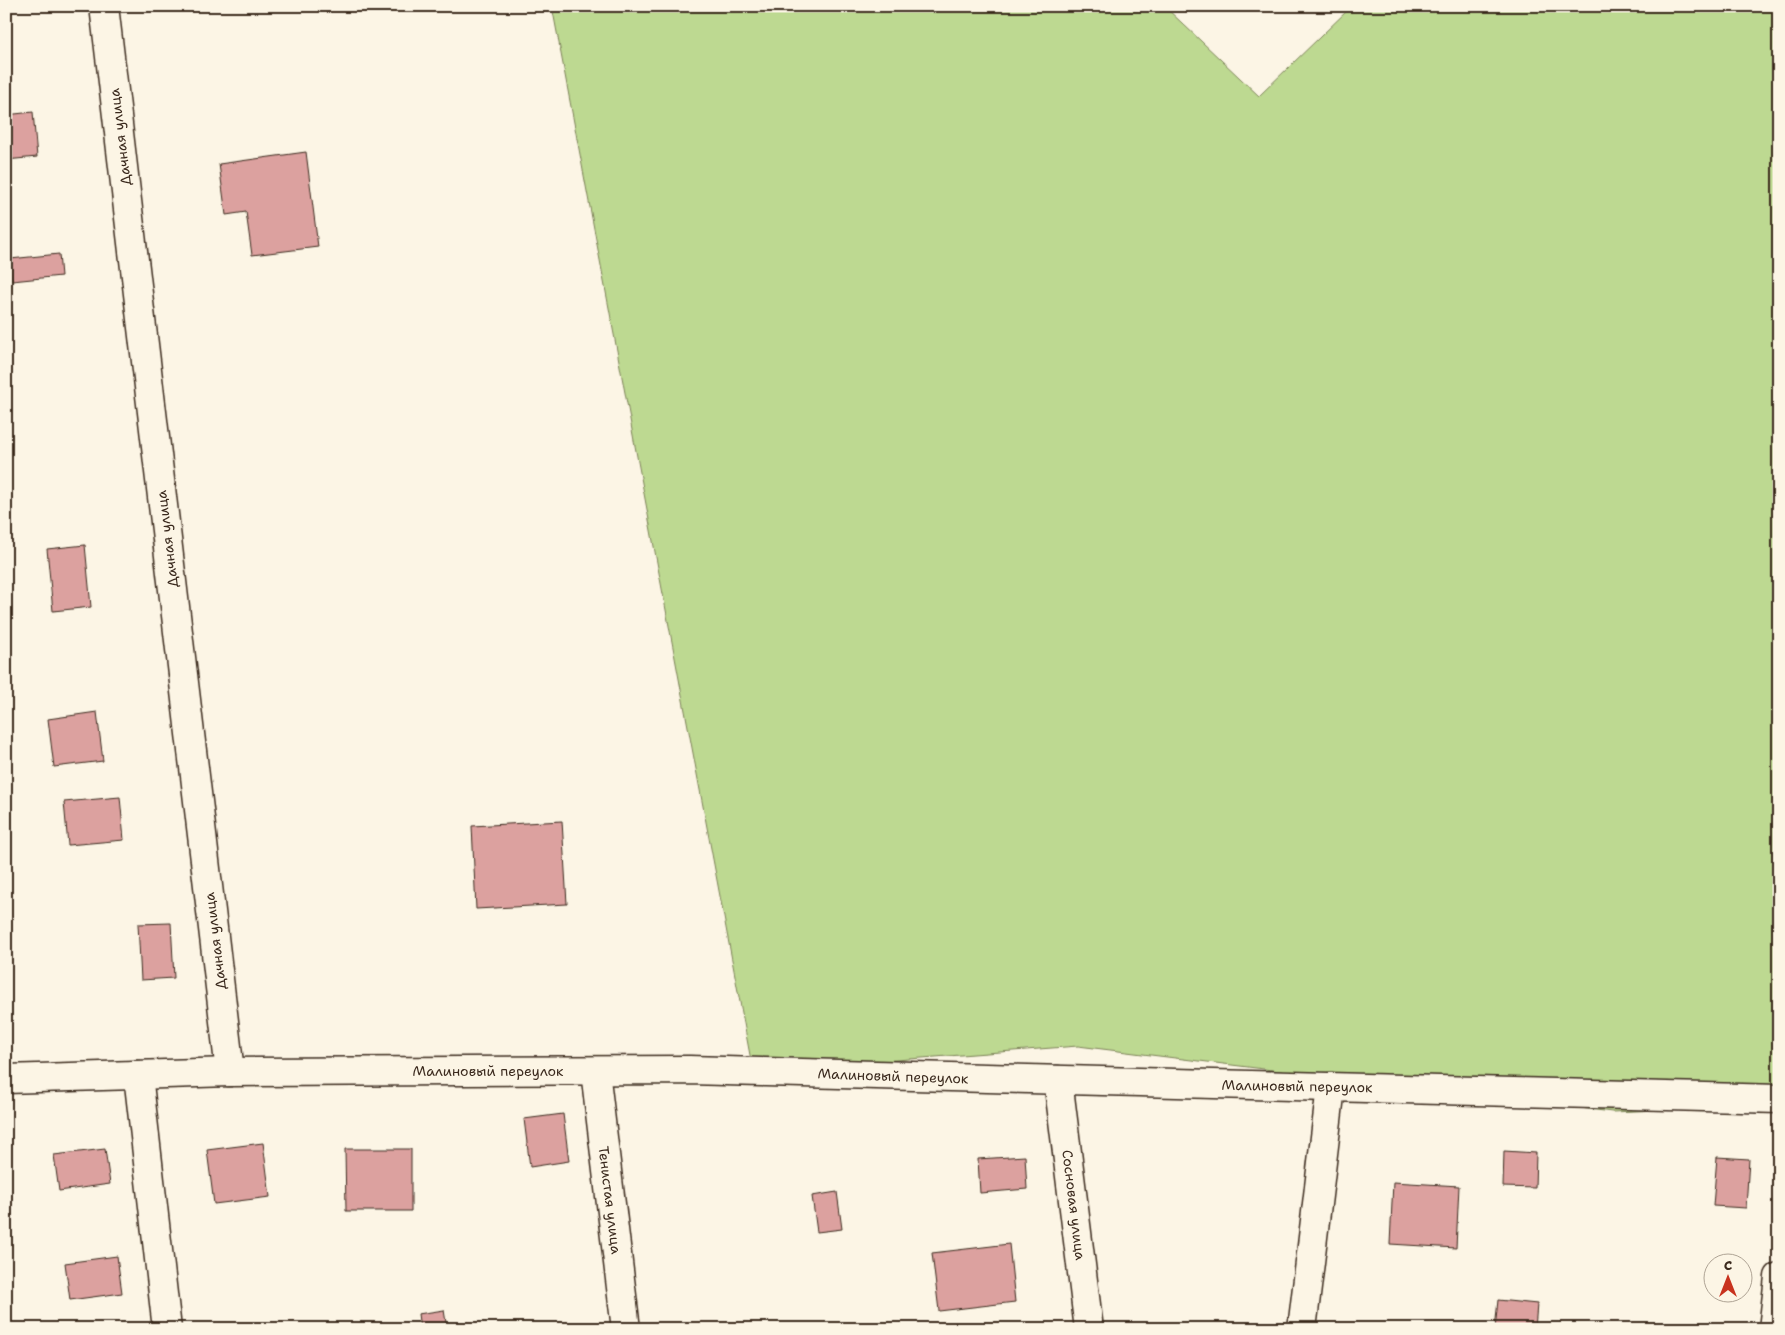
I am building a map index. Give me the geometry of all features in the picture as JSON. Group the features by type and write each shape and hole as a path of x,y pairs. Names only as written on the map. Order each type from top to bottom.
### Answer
{"street":[{"name":"Дачная улица","path":"104,6 230,1072"},
{"name":"Малиновый переулок","path":"6,1079 230,1072 689,1070 1779,1099"},
{"name":"Тенистая улица","path":"594,1071 626,1329"},
{"path":"138,1075 167,1329"},
{"name":"Сосновая улица","path":"1058,1080 1089,1329"},
{"path":"1302,1329 1331,1087"},
{"path":"1773,1329 1779,1277"}],"green space":[{"path":"552,6 1164,6 1259,96 1352,6 1779,6 1779,1105 1612,1112 1078,1046 753,1071"}],"building":[{"path":"33,112 37,157 6,160 6,115"},
{"path":"306,152 318,247 252,255 246,212 226,215 219,164"},
{"path":"59,254 61,276 12,281 10,259"},
{"path":"85,545 91,607 53,611 47,549"},
{"path":"97,712 103,761 54,767 48,719"},
{"path":"120,797 124,840 68,845 64,802"},
{"path":"562,821 567,904 476,909 472,826"},
{"path":"171,923 174,978 141,980 138,924"},
{"path":"563,1114 569,1161 530,1167 524,1119"},
{"path":"263,1143 270,1197 214,1204 207,1150"},
{"path":"105,1149 110,1184 59,1191 54,1155"},
{"path":"345,1149 411,1149 411,1211 346,1211"},
{"path":"1504,1151 1536,1153 1535,1188 1503,1187"},
{"path":"1025,1156 1027,1189 980,1193 978,1159"},
{"path":"1717,1157 1749,1159 1746,1208 1713,1206"},
{"path":"1393,1182 1459,1186 1456,1248 1390,1244"},
{"path":"837,1192 842,1229 817,1232 812,1196"},
{"path":"1009,1244 1015,1302 939,1311 932,1253"},
{"path":"117,1256 122,1293 70,1300 65,1263"},
{"path":"1498,1300 1537,1304 1535,1329 1495,1329"},
{"path":"444,1310 447,1329 420,1329 418,1314"},
{"path":"1652,1325 1683,1329 1651,1329"}]}
